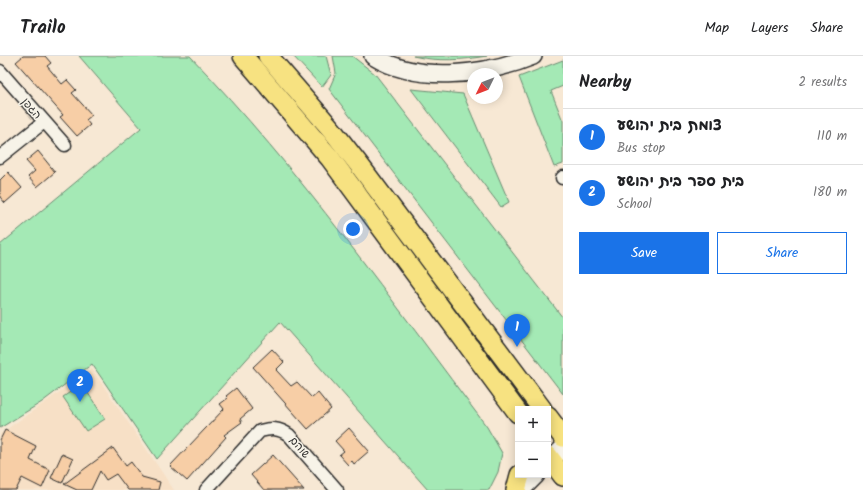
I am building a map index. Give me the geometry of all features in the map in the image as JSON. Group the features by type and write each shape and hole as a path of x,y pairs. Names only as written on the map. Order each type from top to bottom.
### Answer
{"main road":[{"path":"243,56 335,164 515,412"},
{"path":"268,56 332,130 360,166 540,406"},
{"path":"551,421 563,437"},
{"path":"552,457 563,476"},
{"path":"516,490 519,478"}],"street":[{"path":"373,56 388,64 403,69 430,74 455,74 480,70 533,56"},
{"name":"הגפן","path":"0,71 65,146"},
{"path":"0,157 44,122"},
{"name":"שוהם","path":"206,490 255,435 260,431 272,428 279,429 289,435 337,490"},
{"path":"521,490 533,478"}],"shaded area":[{"path":"92,369 174,490 0,490 0,434"}],"green space":[{"path":"79,56 190,56 269,144 307,190 380,284 487,427 502,453 498,472 489,490 428,490 280,322 157,459 92,364 42,402 0,428 0,245 141,128"},
{"path":"293,56 326,56 331,75 322,87"},
{"path":"333,56 352,56 375,74 563,318 563,394 329,89 336,73"},
{"path":"413,56 487,56 450,60"},
{"path":"563,60 563,86 551,91 563,121 563,164 554,167 519,77"},
{"path":"411,89 463,94 509,202 501,207"},
{"path":"82,384 105,419 86,431 63,397"}],"building":[{"path":"23,56 45,56 51,63 47,66 62,84 67,80 76,90 72,93 92,115 86,120 90,125 77,136 60,117 63,115 16,62"},
{"path":"38,151 55,172 37,187 28,177 35,171 26,161"},
{"path":"8,172 22,188 5,203 0,197 0,180"},
{"path":"272,349 284,362 276,370 291,386 297,382 312,398 318,393 331,409 308,429 253,367"},
{"path":"236,388 252,409 240,419 242,422 224,435 226,437 187,481 170,466 224,409 220,404 228,398 226,396"},
{"path":"349,428 369,451 354,464 352,461 348,465 339,455 344,451 335,441"},
{"path":"5,430 36,446 30,460 50,470 42,488 22,478 16,490 0,490 0,440"},
{"path":"113,448 126,466 131,462 142,477 160,482 158,490 128,490 116,474 106,480 100,471 91,490 77,490 64,484"},
{"path":"62,454 73,459 62,483 51,478"},
{"path":"273,455 304,490 264,490 251,475"}],"place":[{"name":"צומת בית יהושע","path":"517,347"},
{"name":"בית ספר בית יהושע","path":"80,402"}]}
